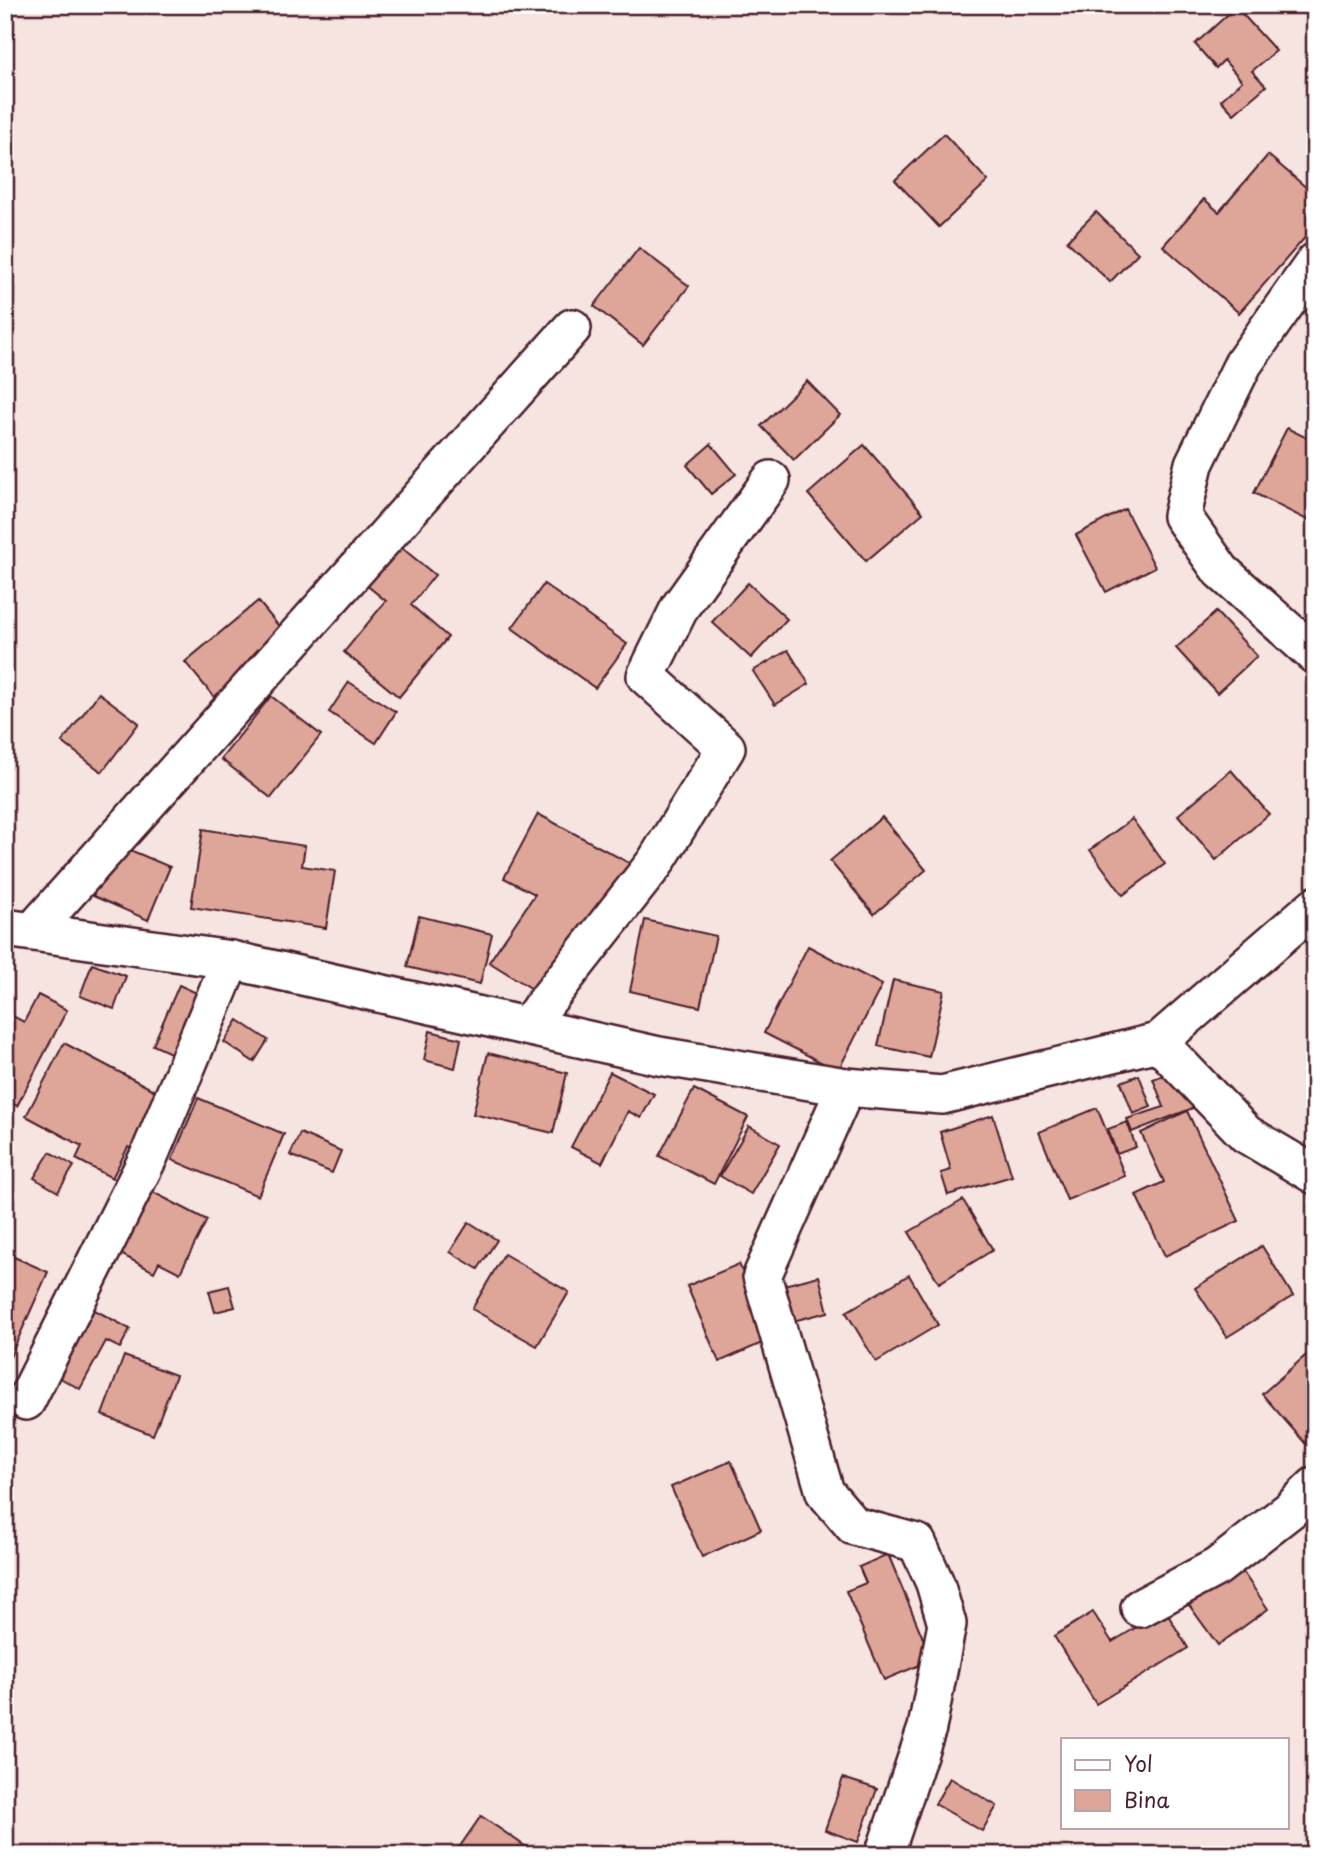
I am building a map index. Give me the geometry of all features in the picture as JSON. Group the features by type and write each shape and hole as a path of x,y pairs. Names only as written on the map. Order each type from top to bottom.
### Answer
{"street":[{"path":"1315,262 1243,364 1194,464 1182,516 1221,571 1315,655"},
{"path":"19,930 572,328"},
{"path":"527,1026 655,863 726,748 646,676 680,607 771,480"},
{"path":"19,930 231,960 659,1056 846,1087 942,1095 1158,1042 1315,906"},
{"path":"26,1401 149,1156 231,960"},
{"path":"1158,1042 1246,1134 1315,1175"},
{"path":"846,1087 762,1276 825,1492 854,1526 917,1543 935,1583 947,1624 927,1728 884,1855"},
{"path":"1140,1608 1217,1567 1290,1510 1315,1486"}],"building":[{"path":"1236,7 1276,51 1252,71 1266,86 1234,114 1221,100 1242,81 1224,60 1216,68 1195,44"},
{"path":"944,134 988,181 939,227 895,180"},
{"path":"1268,155 1315,195 1315,226 1239,313 1163,246 1204,199 1219,212"},
{"path":"1096,212 1138,253 1110,282 1067,241"},
{"path":"639,248 689,286 643,345 594,306"},
{"path":"807,381 840,415 794,460 761,426"},
{"path":"1315,427 1315,504 1307,520 1254,493 1287,428 1309,439"},
{"path":"711,444 736,474 711,494 687,465"},
{"path":"864,445 923,513 866,561 808,494"},
{"path":"1125,509 1155,567 1106,592 1076,535"},
{"path":"396,543 435,575 411,605 448,637 399,697 344,652 386,601 364,583"},
{"path":"748,583 787,619 751,658 712,622"},
{"path":"544,584 627,644 595,688 512,628"},
{"path":"258,601 287,636 214,697 185,662"},
{"path":"1216,612 1257,656 1217,693 1176,648"},
{"path":"788,650 809,684 775,705 753,671"},
{"path":"349,682 396,712 376,743 329,712"},
{"path":"99,693 139,723 102,772 62,742"},
{"path":"271,696 321,735 271,798 221,759"},
{"path":"1231,770 1269,814 1216,860 1178,815"},
{"path":"538,814 633,865 542,995 489,962 535,894 504,878"},
{"path":"882,817 926,870 874,914 830,861"},
{"path":"1132,819 1165,864 1123,895 1090,850"},
{"path":"203,829 305,846 302,866 335,871 326,928 191,907"},
{"path":"116,844 170,867 148,920 93,896"},
{"path":"419,916 492,934 480,984 407,967"},
{"path":"645,920 716,936 700,1007 630,991"},
{"path":"808,946 882,985 838,1071 764,1033"},
{"path":"92,964 126,976 114,1009 80,996"},
{"path":"893,980 944,991 929,1057 878,1046"},
{"path":"179,985 201,995 175,1055 153,1045"},
{"path":"38,995 67,1010 17,1106 5,1099 5,1012 24,1022"},
{"path":"238,1020 268,1040 254,1062 224,1042"},
{"path":"430,1031 461,1039 455,1068 424,1060"},
{"path":"64,1043 161,1094 132,1149 128,1147 112,1178 76,1159 82,1146 26,1116"},
{"path":"488,1053 567,1073 553,1133 473,1114"},
{"path":"1177,1070 1193,1108 1132,1132 1127,1119 1164,1107 1153,1079"},
{"path":"610,1072 654,1094 641,1118 628,1111 602,1163 571,1147"},
{"path":"1139,1075 1151,1107 1133,1114 1121,1082"},
{"path":"694,1089 748,1117 714,1184 659,1156"},
{"path":"198,1098 284,1134 258,1196 172,1160"},
{"path":"1097,1108 1125,1176 1067,1200 1039,1132"},
{"path":"1187,1111 1239,1221 1165,1256 1136,1195 1164,1182 1141,1133"},
{"path":"993,1115 1012,1176 948,1195 941,1173 951,1170 940,1132"},
{"path":"1127,1122 1136,1147 1117,1154 1108,1129"},
{"path":"749,1126 780,1144 751,1194 720,1176"},
{"path":"300,1133 341,1151 332,1173 290,1155"},
{"path":"50,1152 74,1166 58,1192 34,1178"},
{"path":"149,1190 207,1220 180,1273 159,1262 154,1272 117,1252"},
{"path":"963,1200 993,1250 939,1283 909,1232"},
{"path":"469,1222 497,1240 478,1269 450,1252"},
{"path":"1262,1246 1293,1296 1227,1337 1195,1288"},
{"path":"5,1253 48,1272 10,1357 5,1355"},
{"path":"504,1254 569,1292 537,1346 472,1309"},
{"path":"739,1264 771,1339 719,1362 687,1286"},
{"path":"909,1275 938,1325 876,1362 846,1312"},
{"path":"819,1276 828,1312 793,1321 784,1285"},
{"path":"229,1286 235,1307 215,1312 209,1291"},
{"path":"91,1308 130,1329 120,1348 106,1341 80,1389 55,1375"},
{"path":"1313,1349 1315,1435 1305,1443 1262,1394"},
{"path":"124,1356 176,1375 153,1435 102,1415"},
{"path":"731,1461 761,1530 702,1557 671,1487"},
{"path":"888,1554 932,1660 884,1680 846,1591 866,1583 859,1567"},
{"path":"1240,1568 1268,1609 1218,1645 1189,1605"},
{"path":"1165,1610 1188,1648 1096,1704 1054,1636 1093,1612 1112,1642"},
{"path":"843,1778 877,1789 858,1842 825,1830"},
{"path":"950,1778 997,1806 982,1831 935,1804"},
{"path":"481,1816 538,1855 454,1855"}]}
